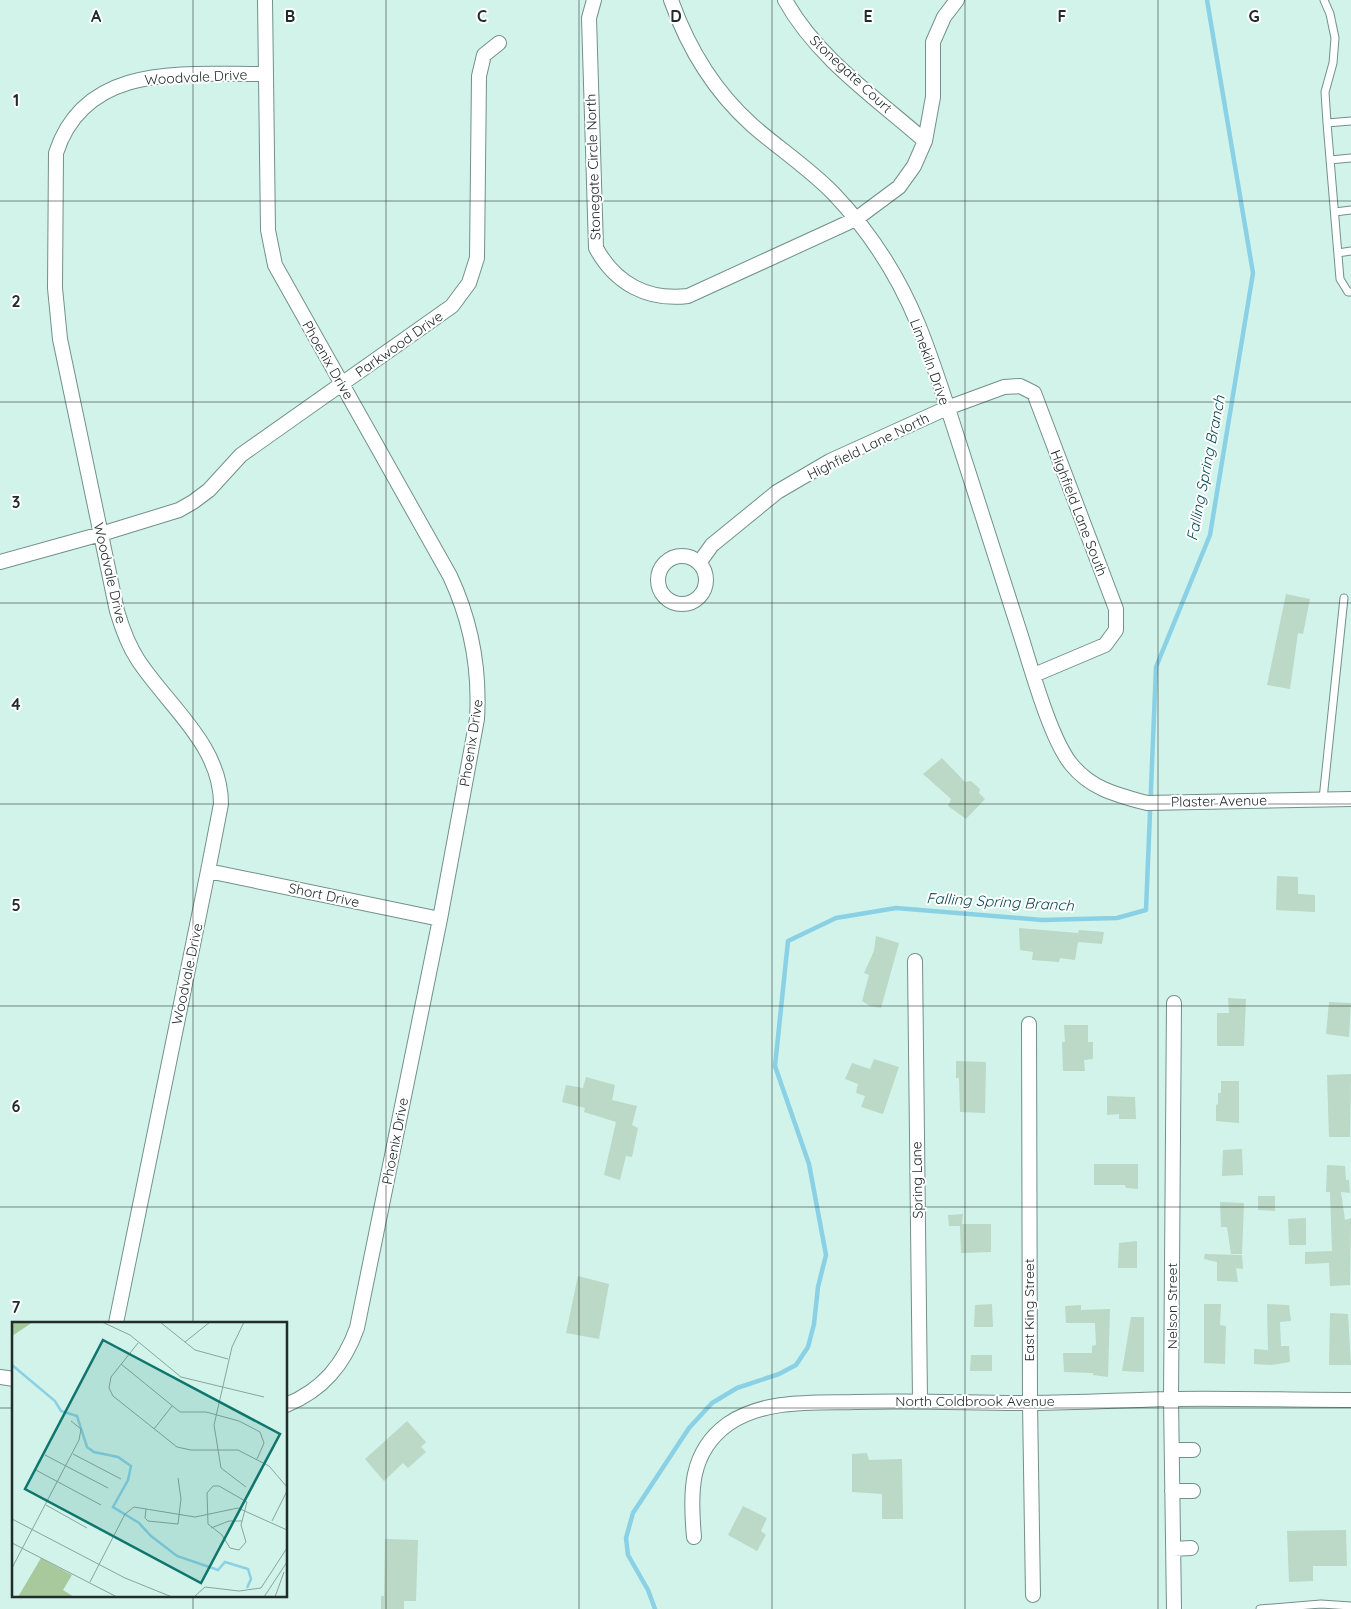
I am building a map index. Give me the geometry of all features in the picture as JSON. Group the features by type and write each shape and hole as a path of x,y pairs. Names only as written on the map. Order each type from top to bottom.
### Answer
{"street":[{"name":"Phoenix Drive","path":"266,0 269,243 275,264 284,284 450,576 468,623 479,687 477,720 440,919 357,1328 348,1350 335,1371 310,1393 288,1404"},
{"name":"Stonegate Circle North","path":"594,0 589,18 594,238 600,256 621,281 633,288 658,296 688,296 856,219 899,187 914,166 924,141 933,97 933,42 944,17 957,0"},
{"name":"Limekiln Drive","path":"671,0 693,52 711,80 730,103 832,192 856,219 886,260 917,323 947,408 1034,675 1059,742 1070,763 1089,784"},
{"name":"Stonegate Court","path":"785,0 810,37 826,54 924,141"},
{"name":"Parkwood Drive","path":"0,562 179,510 193,502 209,490 241,455 445,312 459,299 476,267 479,250 478,76 484,55 499,44"},
{"name":"Woodvale Drive","path":"116,1322 221,804 217,773 202,743 138,660 128,642 117,611 60,339 57,311 55,164 60,142 68,124 86,105 125,83 153,76 266,74"},
{"name":"Highfield Lane South","path":"947,408 1004,387 1020,386 1034,393 1116,609 1116,630 1105,645 1034,675"},
{"name":"Highfield Lane North","path":"699,563 712,545 777,492 830,461 947,408"},
{"name":"Plaster Avenue","path":"1089,784 1147,803 1351,799"},
{"name":"Short Drive","path":"208,871 440,919"},
{"name":"Spring Lane","path":"915,961 920,1400"},
{"name":"Nelson Street","path":"1174,1003 1172,1399 1174,1609"},
{"name":"East King Street","path":"1029,1024 1030,1403 1033,1595"},
{"name":"North Coldbrook Avenue","path":"694,1537 691,1504 693,1481 705,1448 713,1436 730,1423 746,1414 779,1406 920,1400 1030,1403 1172,1399 1351,1400"},
{"path":"1173,1450 1193,1450"},
{"path":"1172,1491 1193,1491"},
{"path":"1173,1549 1191,1548"}],"lane":[{"path":"1324,0 1330,14 1335,38 1333,63 1325,92 1340,279 1348,292 1351,292"},
{"path":"1327,123 1351,121"},
{"path":"1330,160 1351,158"},
{"path":"1335,212 1351,210"},
{"path":"1338,253 1351,251"},
{"path":"1323,799 1344,598"},
{"path":"1260,1609 1321,1604 1351,1606"}],"building":[{"path":"1286,594 1310,599 1303,634 1298,633 1290,689 1267,685"},
{"path":"942,758 965,782 971,781 980,789 979,793 985,799 966,819 948,806 951,799 923,774"},
{"path":"1277,876 1298,877 1298,894 1315,895 1315,912 1276,910"},
{"path":"1019,928 1078,933 1079,930 1104,932 1102,944 1078,942 1075,960 1060,958 1059,962 1032,960 1033,952 1020,950"},
{"path":"876,936 899,943 881,1008 870,1006 862,1001 869,975 864,973 874,951"},
{"path":"1228,998 1246,999 1244,1046 1217,1046 1217,1013 1229,1013"},
{"path":"1329,1002 1351,1003 1349,1037 1326,1034"},
{"path":"1064,1025 1088,1025 1088,1042 1093,1042 1093,1059 1084,1060 1085,1071 1063,1071 1062,1042 1065,1042"},
{"path":"874,1059 899,1067 883,1114 861,1107 865,1096 856,1093 858,1084 845,1079 852,1063 870,1069"},
{"path":"956,1061 986,1062 985,1113 960,1112 959,1078 956,1078"},
{"path":"1351,1074 1350,1137 1329,1137 1327,1075"},
{"path":"586,1077 615,1085 612,1100 637,1106 632,1125 638,1128 632,1157 626,1156 620,1180 604,1175 616,1122 584,1112 585,1108 562,1102 566,1085 583,1088"},
{"path":"1221,1081 1239,1081 1239,1123 1216,1121 1216,1105 1218,1104 1218,1093 1221,1093"},
{"path":"1107,1096 1135,1097 1136,1119 1119,1119 1119,1114 1107,1115"},
{"path":"1242,1149 1243,1175 1222,1176 1223,1150"},
{"path":"1094,1164 1138,1164 1138,1189 1126,1188 1125,1185 1094,1185"},
{"path":"1327,1165 1345,1166 1346,1180 1349,1180 1350,1193 1341,1192 1345,1220 1351,1218 1350,1285 1330,1286 1329,1263 1305,1264 1305,1252 1332,1251 1330,1192 1326,1192"},
{"path":"1258,1196 1275,1196 1275,1211 1258,1210"},
{"path":"1220,1202 1244,1203 1242,1254 1231,1254 1227,1227 1221,1227"},
{"path":"963,1214 962,1224 991,1224 991,1252 961,1253 960,1226 949,1226 948,1215"},
{"path":"1306,1218 1306,1245 1289,1245 1288,1219"},
{"path":"1137,1241 1137,1268 1118,1268 1119,1243"},
{"path":"1205,1254 1242,1255 1243,1269 1236,1268 1238,1282 1217,1281 1217,1262 1204,1259"},
{"path":"578,1276 609,1284 599,1339 566,1333"},
{"path":"992,1304 993,1327 974,1327 975,1305"},
{"path":"1204,1304 1221,1304 1220,1325 1226,1326 1225,1364 1204,1363"},
{"path":"1267,1304 1289,1305 1291,1321 1280,1322 1281,1346 1289,1346 1290,1362 1271,1365 1254,1364 1254,1349 1268,1350"},
{"path":"1081,1305 1081,1310 1110,1309 1108,1377 1093,1375 1093,1373 1064,1372 1063,1353 1092,1353 1092,1346 1096,1345 1095,1323 1066,1323 1065,1306"},
{"path":"1330,1313 1348,1314 1351,1365 1329,1365"},
{"path":"1131,1317 1144,1317 1144,1372 1122,1371"},
{"path":"971,1355 992,1355 992,1371 970,1371"},
{"path":"407,1421 426,1442 421,1447 426,1452 408,1468 403,1463 384,1481 365,1459"},
{"path":"867,1453 869,1460 902,1459 903,1519 882,1519 882,1494 852,1492 852,1454"},
{"path":"743,1506 767,1518 761,1531 766,1535 757,1551 728,1535"},
{"path":"1346,1530 1347,1566 1313,1566 1313,1581 1289,1582 1287,1531"},
{"path":"385,1539 418,1540 416,1601 404,1601 404,1609 381,1609 381,1596 384,1596"}],"waterway":[{"name":"Falling Spring Branch","path":"655,1609 648,1590 628,1555 626,1538 633,1513 689,1428 712,1403 737,1388 779,1374 796,1365 808,1347 814,1324 818,1287 826,1255 809,1164 775,1066 788,941 836,918 896,908 1042,920 1117,918 1146,910 1156,667 1210,535 1253,273 1207,0"}]}
